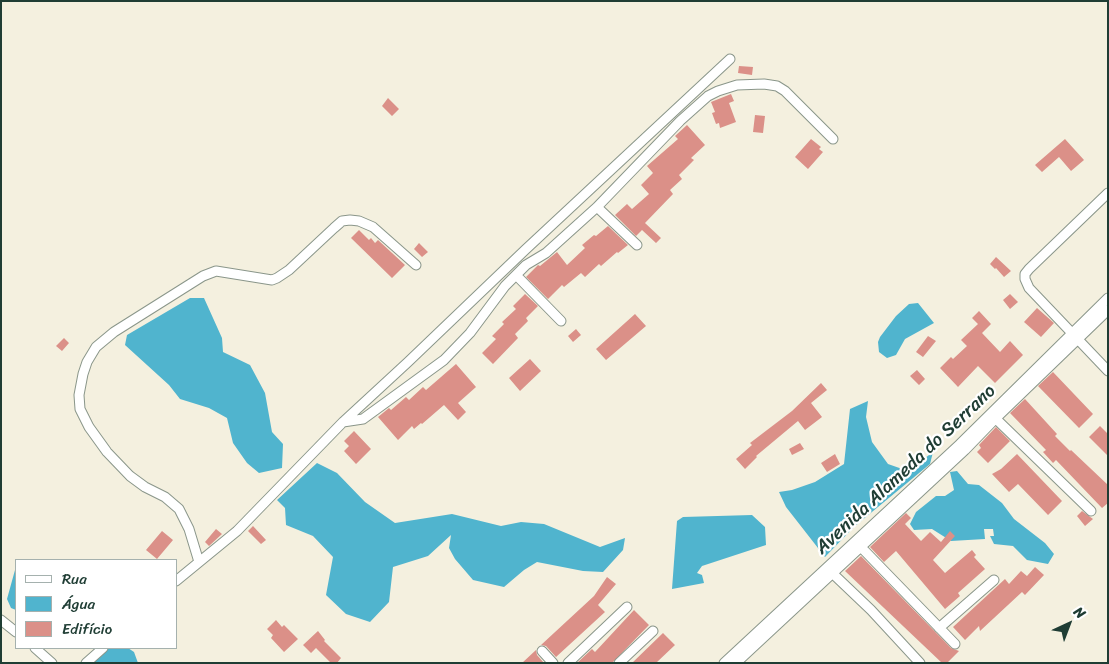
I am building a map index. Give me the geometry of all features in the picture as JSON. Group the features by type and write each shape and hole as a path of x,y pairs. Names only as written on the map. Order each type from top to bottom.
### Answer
{"street":[{"path":"178,579 237,531 342,422 730,59"},
{"path":"342,422 363,420 444,360 470,333 505,286 526,265 546,252 596,208 680,121 708,96 718,90 737,84 777,86 785,91 833,139"},
{"path":"1108,193 1025,274 1029,288 1108,371"},
{"path":"596,208 637,244"},
{"path":"199,562 180,509 165,497 130,476 107,452 80,409 79,395 83,374 87,362 96,347 114,332 203,276 216,272 272,280 277,278 289,270 342,222 350,220 359,221 373,227 416,265"},
{"path":"516,275 561,321"},
{"name":"Avenida Alameda do Serrano","path":"1076,336 1108,298"},
{"name":"Avenida Alameda do Serrano","path":"724,663 858,544 1076,336 1108,310"},
{"path":"993,416 1091,511"},
{"path":"858,544 954,644"},
{"path":"829,570 871,610 920,663"},
{"name":"Avenida Alameda do Serrano","path":"736,663 829,570"},
{"path":"938,628 994,580"},
{"path":"568,663 627,607"},
{"path":"1,620 15,631"},
{"path":"619,663 653,631"},
{"path":"37,649 52,663"},
{"path":"86,663 102,649"},
{"path":"542,651 553,663"}],"water":[{"path":"190,298 204,298 222,338 223,352 250,365 265,393 272,432 283,444 282,468 259,473 247,463 233,443 227,418 209,408 180,399 169,385 125,345 127,335"},
{"path":"918,303 934,323 905,339 896,355 887,358 879,352 878,342 880,337 896,316 909,304"},
{"path":"868,401 866,417 872,442 888,464 908,471 933,452 930,464 855,526 825,557 786,507 779,492 792,490 815,482 844,464 850,409"},
{"path":"317,463 337,473 365,502 395,523 452,514 501,526 521,522 544,524 600,547 625,538 623,550 603,572 583,571 537,562 504,587 473,580 455,559 449,548 451,535 428,556 393,567 389,602 370,622 346,614 326,595 333,557 313,536 286,525 285,508 277,500"},
{"path":"957,471 968,484 979,485 1002,503 1014,519 1045,543 1054,554 1048,564 1027,560 1013,546 994,544 990,536 994,536 993,529 984,529 985,539 951,541 932,529 914,530 910,524 916,512 936,496 945,496 954,490 950,472"},
{"path":"752,515 765,527 766,545 702,566 697,573 702,575 704,583 672,589 677,521 683,517"},
{"path":"15,570 15,610 11,608 7,599"},
{"path":"105,649 130,649 134,652 138,663 90,663"}],"building":[{"path":"739,66 753,67 752,75 738,73"},
{"path":"731,94 734,101 729,103 736,122 720,128 719,123 716,124 712,113 715,112 711,102"},
{"path":"388,98 399,109 392,116 382,106"},
{"path":"755,115 765,116 763,133 753,132"},
{"path":"687,125 705,145 691,158 694,160 679,175 682,179 670,190 673,194 645,223 661,238 656,243 642,230 636,236 615,215 627,204 632,209 649,194 641,185 653,173 647,166 678,139 675,136"},
{"path":"811,139 821,147 819,149 823,152 808,169 795,157"},
{"path":"1065,139 1084,160 1071,171 1059,157 1042,172 1035,165"},
{"path":"608,226 628,245 601,266 599,264 585,277 581,273 564,287 562,285 548,299 526,277 538,265 540,266 557,252 567,265 585,248 582,245"},
{"path":"359,230 369,240 371,238 375,243 378,240 405,265 392,278 351,238"},
{"path":"419,243 428,252 422,257 414,249"},
{"path":"996,257 1011,271 1004,277 990,264"},
{"path":"525,294 538,306 526,318 528,321 515,334 518,338 493,364 482,353 496,339 492,336 504,324 502,322 516,309 513,306"},
{"path":"1010,294 1018,302 1010,309 1003,300"},
{"path":"1037,308 1054,323 1041,337 1024,322"},
{"path":"979,311 991,324 982,333 1000,352 1010,341 1023,355 995,383 978,366 958,387 940,368 951,357 953,359 967,346 961,340 978,324 972,318"},
{"path":"635,314 646,326 606,360 596,349"},
{"path":"576,329 581,335 573,342 568,336"},
{"path":"928,336 936,341 923,357 916,352"},
{"path":"64,338 69,343 62,351 56,346"},
{"path":"530,359 541,371 520,391 509,378"},
{"path":"456,364 476,387 458,403 466,412 458,420 444,405 422,424 414,429 412,426 398,440 378,417 389,408 391,410 406,397 409,400 423,387 426,390"},
{"path":"917,370 925,379 919,385 910,376"},
{"path":"1053,372 1093,414 1079,428 1038,386"},
{"path":"821,383 827,390 811,403 822,417 805,430 798,421 756,456 745,469 736,459 752,445 750,443 792,411"},
{"path":"1025,399 1057,434 1055,436 1108,485 1108,503 1102,508 1056,460 1053,463 1043,452 1046,450 1010,413"},
{"path":"1100,426 1108,434 1108,456 1089,437"},
{"path":"996,427 1010,441 988,463 977,452 981,448 979,445"},
{"path":"354,431 371,449 356,464 344,451 349,446 344,441"},
{"path":"800,443 804,449 792,455 789,449"},
{"path":"835,454 840,464 827,472 821,463"},
{"path":"1017,454 1062,501 1048,515 1018,484 1009,492 992,474 1001,469"},
{"path":"1082,511 1093,519 1085,526 1077,516"},
{"path":"906,513 911,518 905,524 921,541 930,532 941,542 950,531 955,536 933,560 945,573 972,550 976,555 974,557 985,569 958,593 960,596 945,609 896,551 884,562 870,547"},
{"path":"253,526 266,540 261,544 248,531"},
{"path":"216,529 222,534 209,546 205,542"},
{"path":"162,531 173,540 157,559 146,550"},
{"path":"861,556 951,648 959,651 947,663 942,663 845,571"},
{"path":"1035,567 1044,575 1025,595 1022,592 980,631 979,626 965,640 953,627 1005,579 1009,584 1021,571 1027,576"},
{"path":"607,577 616,584 598,605 605,612 556,657 546,646 541,645 594,596"},
{"path":"634,610 649,625 612,663 577,663 592,649 595,652"},
{"path":"276,620 298,639 284,652 271,638 273,635 267,629"},
{"path":"318,631 324,641 341,658 337,663 331,663 316,648 311,653 303,645"},
{"path":"663,633 675,645 656,663 632,663"},
{"path":"536,650 537,655 544,663 522,663"}]}
